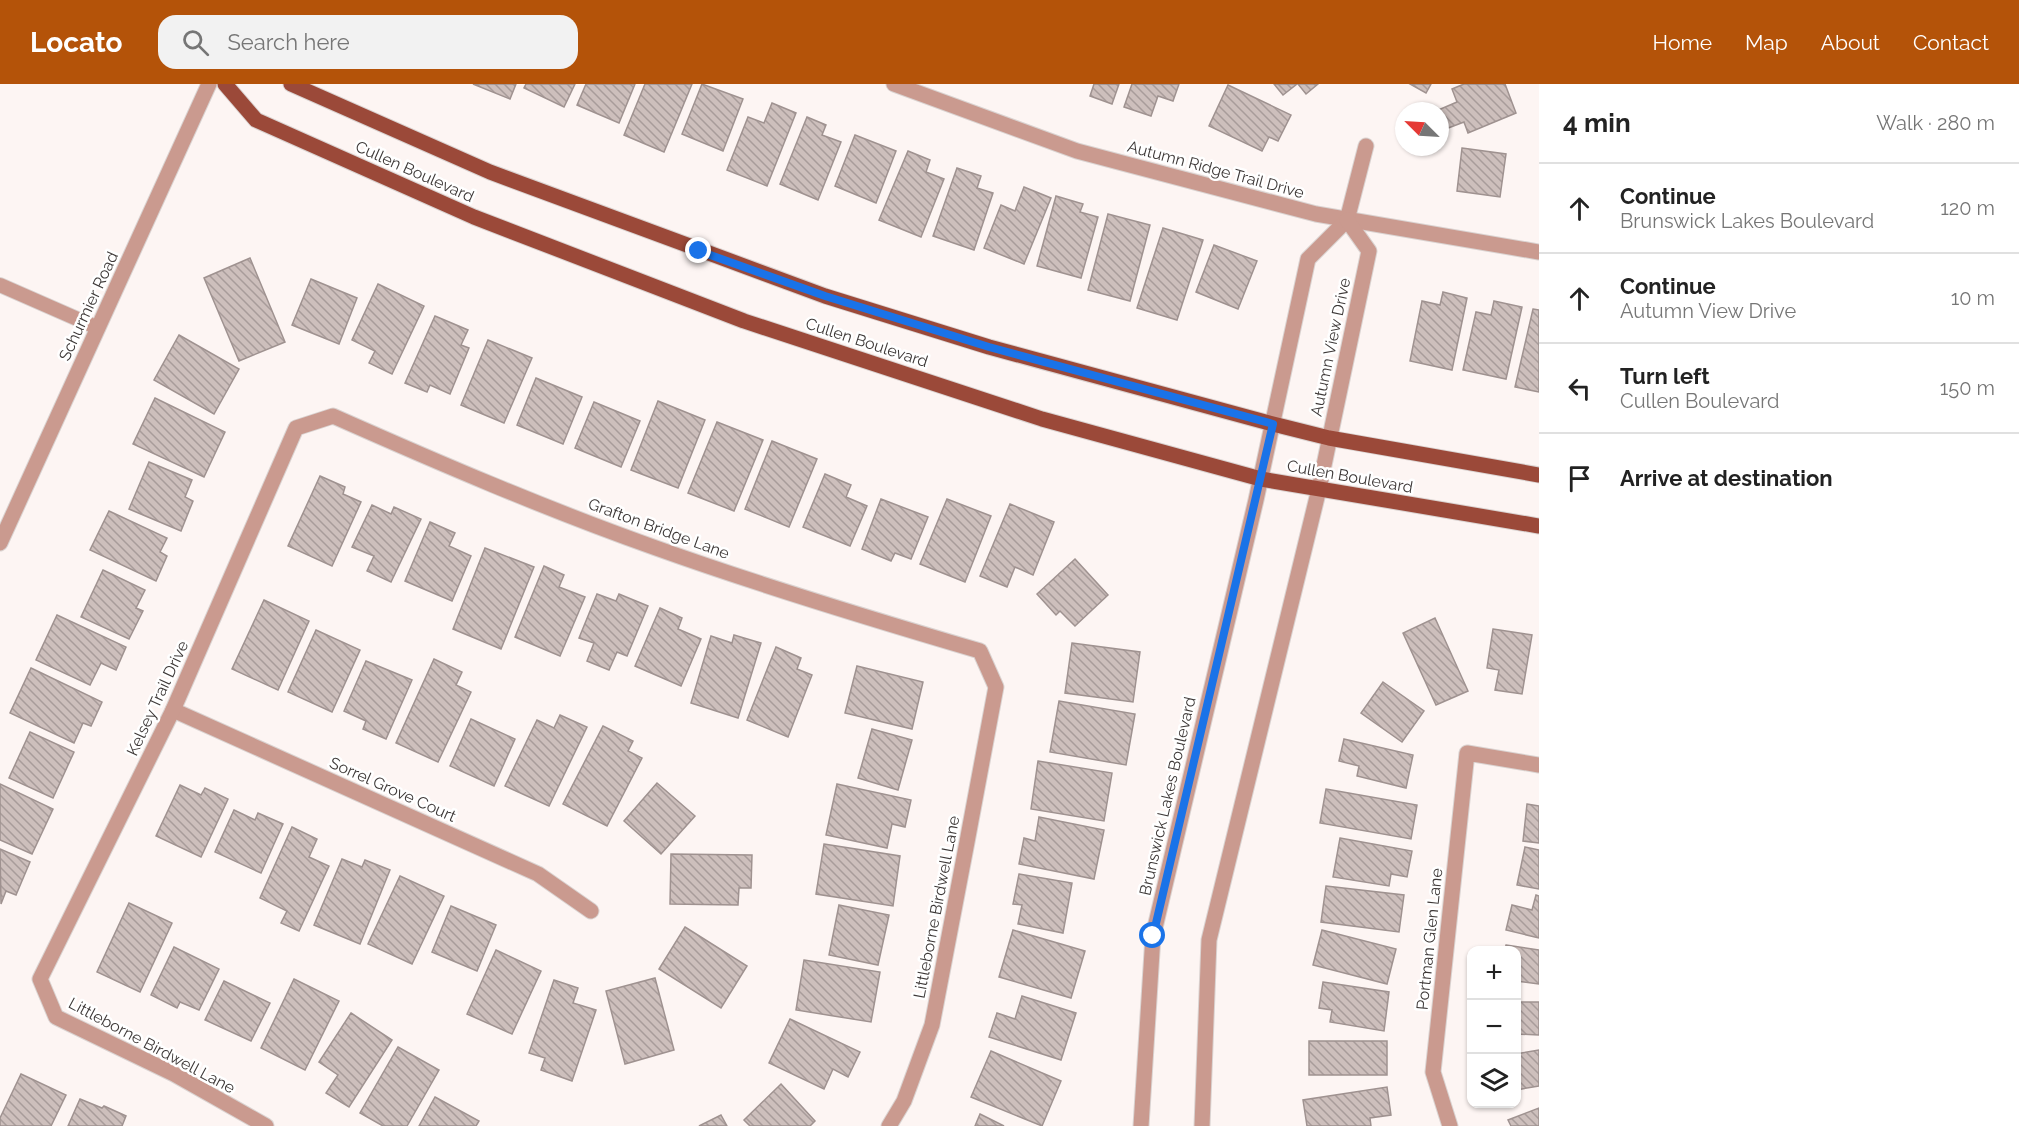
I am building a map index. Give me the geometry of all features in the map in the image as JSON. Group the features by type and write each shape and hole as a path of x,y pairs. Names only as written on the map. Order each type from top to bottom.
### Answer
{"main road":[{"name":"Cullen Boulevard","path":"225,84 256,120 474,217 744,321 1042,419 1261,478 1539,526"},
{"name":"Cullen Boulevard","path":"291,84 490,172 825,296 989,347 1273,424 1329,438 1539,475"}],"street":[{"name":"Schurmier Road","path":"0,543 209,84"},
{"name":"Autumn Ridge Trail Drive","path":"894,84 1077,151 1316,214 1539,252"},
{"path":"1261,478 1308,259 1347,220 1366,147"},
{"name":"Autumn View Drive","path":"1319,489 1369,251 1347,220"},
{"name":"Grafton Bridge Lane","path":"296,428 333,416 468,476 655,548 859,615 980,651 996,687"},
{"name":"Kelsey Trail Drive","path":"40,979 173,710 296,428"},
{"name":"Brunswick Lakes Boulevard","path":"1141,1126 1153,936 1261,478"},
{"path":"1202,1126 1209,940 1319,489"},
{"name":"Littleborne Birdwell Lane","path":"889,1126 904,1101 932,1025 996,687"},
{"name":"Sorrel Grove Court","path":"173,710 538,874 591,911"},
{"name":"Portman Glen Lane","path":"1450,1126 1433,1072 1467,753 1539,765"},
{"name":"Littleborne Birdwell Lane","path":"40,979 56,1017 174,1074 266,1126"}],"lane":[{"path":"0,285 98,328"}],"building":[{"path":"473,84 516,84 510,99"},
{"path":"526,84 575,84 564,107 524,88"},
{"path":"586,84 635,84 619,123 577,105"},
{"path":"645,84 692,84 664,152 624,135"},
{"path":"702,84 743,99 723,151 682,134"},
{"path":"1094,84 1119,84 1112,104 1090,96"},
{"path":"1132,84 1179,84 1173,101 1158,96 1151,116 1124,107"},
{"path":"1274,84 1297,84 1283,95"},
{"path":"1298,84 1318,84 1306,94"},
{"path":"1410,84 1431,84 1426,93"},
{"path":"1464,84 1505,84 1516,113 1468,133 1464,122 1449,128 1449,105 1457,102 1452,89"},
{"path":"1228,85 1291,115 1278,141 1269,137 1262,151 1209,126"},
{"path":"772,103 796,113 767,186 727,170 748,117 764,123"},
{"path":"807,117 826,125 822,135 841,142 818,200 780,184"},
{"path":"855,135 896,151 876,203 835,186"},
{"path":"1462,148 1506,154 1500,197 1457,191"},
{"path":"908,151 930,160 926,172 944,179 921,237 879,220"},
{"path":"957,168 981,176 977,188 993,193 974,250 933,236"},
{"path":"1024,187 1051,198 1024,264 984,248 1001,205 1015,211"},
{"path":"1056,196 1083,204 1080,212 1098,217 1081,278 1037,266"},
{"path":"1108,214 1150,225 1130,301 1088,290"},
{"path":"1163,228 1203,240 1177,320 1137,308"},
{"path":"1214,245 1257,261 1238,309 1196,292"},
{"path":"250,258 285,342 239,361 204,278"},
{"path":"311,279 357,298 339,344 292,325"},
{"path":"378,284 424,306 392,374 369,363 375,351 352,340"},
{"path":"1443,292 1467,298 1452,370 1410,361 1422,301 1440,305"},
{"path":"1494,301 1522,307 1506,379 1463,370 1476,312 1491,315"},
{"path":"1533,309 1539,310 1539,392 1515,387"},
{"path":"435,316 468,330 461,345 469,348 450,394 430,385 427,392 405,383"},
{"path":"179,335 239,369 214,414 154,380"},
{"path":"488,340 532,358 504,423 461,405"},
{"path":"536,378 582,397 563,444 517,425"},
{"path":"155,398 225,432 204,477 133,444"},
{"path":"658,401 705,420 678,488 631,470"},
{"path":"594,402 640,421 621,467 575,448"},
{"path":"717,422 763,440 734,511 688,493"},
{"path":"772,441 817,459 789,527 745,509"},
{"path":"149,462 192,480 185,497 193,501 181,531 129,509"},
{"path":"825,474 851,485 846,497 867,506 850,546 803,527"},
{"path":"320,476 345,487 343,494 361,502 332,566 288,546"},
{"path":"881,499 928,517 911,559 895,553 891,561 862,549"},
{"path":"947,499 991,516 965,582 920,564"},
{"path":"1010,504 1054,522 1033,575 1015,567 1007,587 980,576"},
{"path":"372,505 391,514 394,507 421,519 391,582 367,571 374,556 352,547"},
{"path":"109,511 167,538 160,552 167,556 156,581 90,550"},
{"path":"430,522 455,533 449,546 471,556 452,601 405,581"},
{"path":"485,548 534,567 501,649 453,629"},
{"path":"1075,559 1108,595 1075,626 1060,611 1056,615 1037,594"},
{"path":"544,566 564,575 559,587 585,597 560,656 515,637"},
{"path":"103,570 145,590 136,608 143,611 129,639 81,617"},
{"path":"597,594 616,601 619,594 648,606 627,656 617,652 609,670 587,661 594,643 579,638"},
{"path":"264,600 309,621 278,690 232,669"},
{"path":"660,608 682,618 678,629 701,639 681,686 635,666"},
{"path":"57,615 126,647 116,670 101,663 90,685 36,660"},
{"path":"1435,618 1468,691 1436,705 1403,633"},
{"path":"1493,629 1532,635 1522,694 1495,690 1499,670 1487,668"},
{"path":"316,630 360,650 332,712 288,692"},
{"path":"734,635 761,643 738,718 691,703 711,636 732,643"},
{"path":"1072,643 1140,652 1133,702 1065,693"},
{"path":"776,647 801,658 797,669 812,675 788,737 747,720"},
{"path":"434,659 462,672 456,685 471,692 438,762 396,743"},
{"path":"366,661 412,680 386,739 363,729 366,721 344,711"},
{"path":"857,666 923,682 912,729 845,713"},
{"path":"31,668 102,702 91,726 83,723 74,743 10,713"},
{"path":"1383,682 1424,711 1402,742 1361,713"},
{"path":"1059,701 1135,714 1126,765 1050,752"},
{"path":"560,715 587,727 549,806 505,786 537,720 554,728"},
{"path":"471,719 515,739 494,786 450,766"},
{"path":"603,726 633,741 628,751 642,758 607,826 563,804"},
{"path":"872,729 912,740 898,790 858,778"},
{"path":"30,732 74,752 53,798 9,778"},
{"path":"1344,739 1413,755 1406,788 1357,776 1359,766 1339,761"},
{"path":"1038,761 1112,773 1104,821 1031,809"},
{"path":"657,783 695,816 661,854 624,821"},
{"path":"0,784 53,809 32,854 0,840"},
{"path":"837,784 911,800 905,827 892,824 887,848 826,835"},
{"path":"180,785 201,795 205,788 228,799 201,857 156,836"},
{"path":"1326,789 1417,805 1411,839 1320,823"},
{"path":"1527,804 1539,806 1539,843 1523,841"},
{"path":"234,810 255,820 258,813 283,824 261,873 215,852"},
{"path":"1039,817 1104,830 1094,879 1019,864 1024,838 1035,841"},
{"path":"292,827 317,839 309,857 329,866 299,931 281,923 287,911 260,898"},
{"path":"1340,838 1412,851 1407,877 1391,874 1389,886 1333,877"},
{"path":"824,844 900,856 893,906 816,894"},
{"path":"1525,847 1539,850 1539,889 1517,885"},
{"path":"0,849 30,862 16,895 6,891 1,904"},
{"path":"671,854 752,855 751,888 739,888 738,905 670,904"},
{"path":"342,859 362,867 365,860 390,870 360,944 314,925"},
{"path":"1019,874 1072,883 1063,933 1018,924 1022,905 1013,904"},
{"path":"400,876 444,896 412,964 368,944"},
{"path":"1326,886 1404,895 1399,932 1321,922"},
{"path":"1536,895 1539,896 1539,938 1506,930 1512,905 1532,910"},
{"path":"129,903 172,923 140,992 97,972"},
{"path":"839,905 889,915 878,965 829,955"},
{"path":"451,906 496,925 477,971 432,952"},
{"path":"685,927 747,966 721,1008 659,969"},
{"path":"1013,930 1085,951 1071,998 999,977"},
{"path":"1322,930 1396,949 1387,984 1313,965"},
{"path":"174,947 219,969 199,1010 180,1002 177,1008 151,995"},
{"path":"1521,947 1539,950 1539,984 1521,982"},
{"path":"496,950 541,971 512,1034 467,1014"},
{"path":"804,960 880,972 871,1022 796,1010"},
{"path":"655,978 674,1050 625,1064 606,991"},
{"path":"294,979 339,1001 305,1070 261,1048"},
{"path":"554,980 578,988 573,1003 596,1010 572,1081 541,1070 545,1058 529,1053"},
{"path":"224,981 270,1003 251,1041 205,1020"},
{"path":"1323,982 1389,992 1384,1031 1330,1022 1332,1010 1319,1008"},
{"path":"1022,996 1076,1013 1061,1060 989,1037 997,1013 1015,1019"},
{"path":"1521,1002 1539,1002 1539,1035 1521,1034"},
{"path":"351,1013 392,1040 349,1107 326,1093 338,1075 319,1062"},
{"path":"790,1019 860,1052 848,1077 833,1069 824,1089 769,1063"},
{"path":"1309,1041 1387,1041 1387,1075 1309,1075"},
{"path":"398,1047 439,1070 407,1126 383,1126 360,1113"},
{"path":"1539,1050 1539,1086 1521,1089 1521,1053"},
{"path":"991,1051 1061,1081 1042,1126 971,1097"},
{"path":"21,1074 66,1095 51,1126 0,1126 0,1118"},
{"path":"781,1084 815,1121 810,1126 750,1126 744,1120"},
{"path":"1387,1087 1391,1115 1370,1118 1371,1126 1307,1126 1303,1100"},
{"path":"435,1097 479,1121 476,1126 419,1126"},
{"path":"80,1099 126,1116 122,1126 68,1126"},
{"path":"1539,1108 1539,1126 1511,1126 1508,1120"},
{"path":"980,1114 1004,1126 975,1126"},
{"path":"721,1115 727,1126 699,1126"}],"route":[{"path":"699,251 825,296 989,347 1273,424 1153,936"}]}
